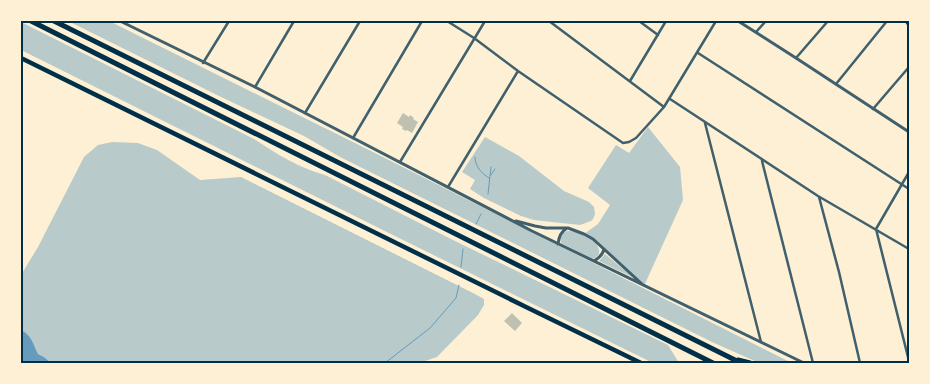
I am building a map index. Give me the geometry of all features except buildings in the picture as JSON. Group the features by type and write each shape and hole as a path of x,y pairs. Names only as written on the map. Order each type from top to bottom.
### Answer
{"highway":[{"path":"31,21 713,363"},
{"path":"54,21 741,363"},
{"path":"731,358 750,363"}],"main road":[{"path":"21,58 641,363"}],"street":[{"path":"120,21 255,87 558,244 804,363"},
{"path":"203,62 228,22 224,21"},
{"path":"255,87 294,21"},
{"path":"305,113 360,21"},
{"path":"353,138 422,21"},
{"path":"447,21 623,143 630,142 636,138 664,107 716,21"},
{"path":"400,162 485,21"},
{"path":"549,21 664,107"},
{"path":"639,21 658,35"},
{"path":"630,81 666,21"},
{"path":"738,21 909,132"},
{"path":"756,32 766,21"},
{"path":"796,58 828,21"},
{"path":"836,84 888,21"},
{"path":"698,53 909,189"},
{"path":"873,109 909,67"},
{"path":"448,187 518,71"},
{"path":"670,99 818,196 909,249"},
{"path":"704,122 761,342"},
{"path":"762,160 813,363"},
{"path":"909,172 876,230 909,361"},
{"path":"818,196 839,272 860,363"},
{"path":"511,219 546,228 568,228 584,234 593,239 644,286"},
{"path":"558,244 562,231 568,228"},
{"path":"593,261 600,257 604,249"}],"shaded area":[{"path":"68,21 109,21 792,363 757,362 712,342 340,157 304,136"},
{"path":"21,22 254,139 297,164 325,175 668,345 679,363 653,363 21,50"},
{"path":"648,127 680,167 683,200 644,286 604,249 584,234 598,224 610,205 588,188 616,145 629,153"},
{"path":"485,137 519,156 564,191 589,202 594,207 595,214 593,219 580,225 534,220 521,216 470,189 475,180 462,172"},
{"path":"112,142 138,143 157,150 200,180 241,177 473,293 484,299 484,305 478,315 437,357 419,363 51,363 38,354 30,337 21,330 21,275 38,247 84,157 98,145"},
{"path":"567,231 576,232 595,242 598,246 598,256 593,259 561,243 560,239 563,233"},
{"path":"605,254 634,278 599,261"}],"water":[{"path":"21,330 30,337 38,354 51,363 21,363"}],"waterway":[{"path":"475,157 479,169 489,178"},
{"path":"488,194 491,167"},
{"path":"491,175 495,169"},
{"path":"476,224 481,214"},
{"path":"461,267 463,249"},
{"path":"385,363 430,328 456,298 459,285"}]}
